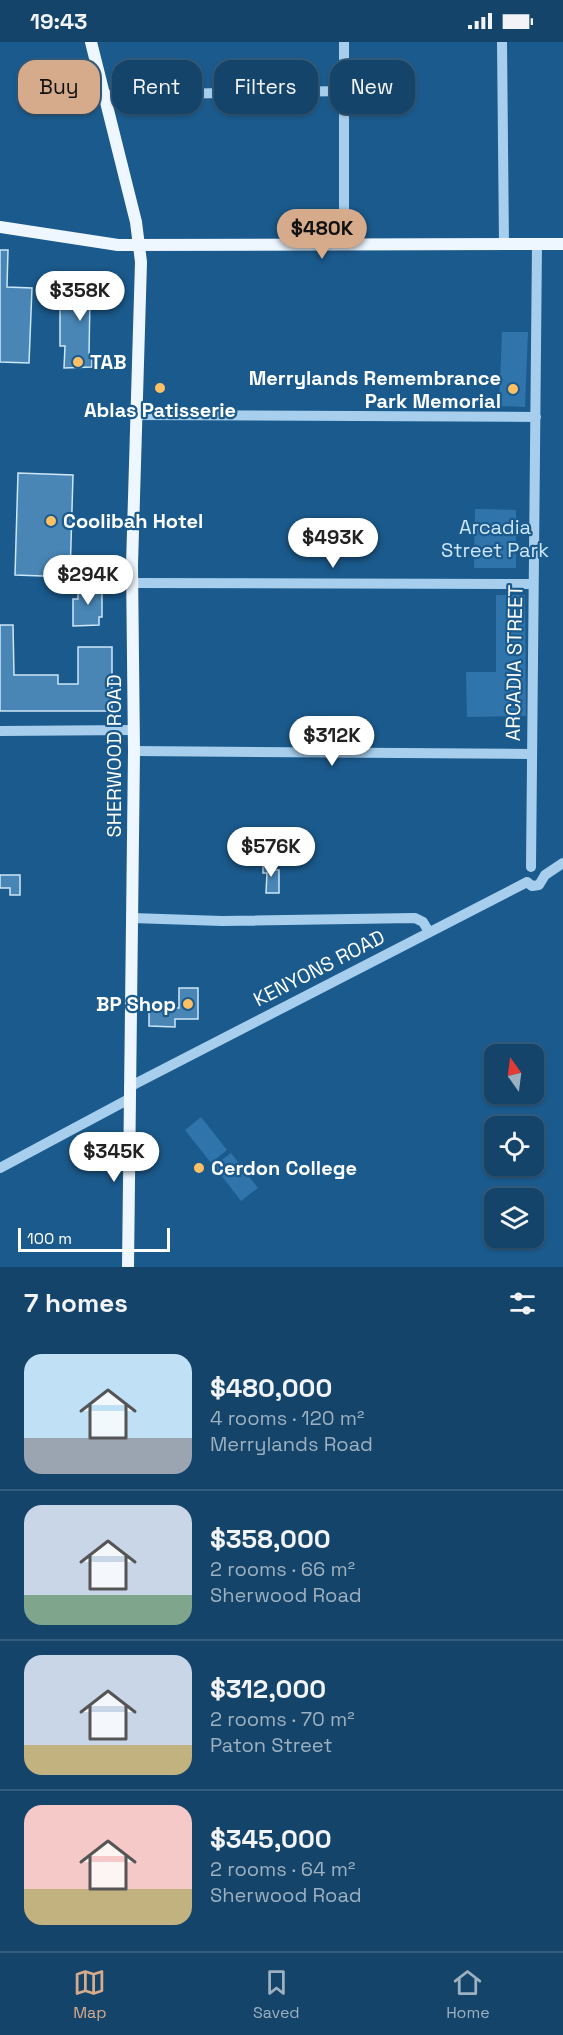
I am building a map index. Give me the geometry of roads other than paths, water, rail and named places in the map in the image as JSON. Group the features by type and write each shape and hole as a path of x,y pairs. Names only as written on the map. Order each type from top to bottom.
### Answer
{"main road":[{"name":"SHERWOOD ROAD","path":"91,42 136,222 141,262 132,583 134,751 128,1267"},
{"path":"0,227 118,245 563,244"}],"street":[{"path":"344,42 344,60"},
{"path":"502,42 504,244"},
{"path":"103,95 330,91"},
{"path":"344,114 344,245"},
{"name":"ARCADIA STREET","path":"531,867 530,754 537,244"},
{"path":"135,415 536,417"},
{"path":"132,583 534,584"},
{"path":"0,731 134,730"},
{"path":"134,751 530,754"},
{"path":"545,875 540,867 531,867 525,874 527,882 532,886 539,885 545,875 563,863"},
{"name":"KENYONS ROAD","path":"0,1168 129,1093 527,882"},
{"path":"132,918 222,921 415,918 423,922 429,932"}],"place":[{"name":"TAB","path":"78,362"},
{"name":"Ablas Patisserie","path":"160,388"},
{"name":"Merrylands Remembrance Park Memorial","path":"513,389"},
{"name":"Coolibah Hotel","path":"51,521"},
{"name":"BP Shop","path":"188,1004"},
{"name":"Cerdon College","path":"199,1168"}],"park label":[{"name":"Arcadia Street Park","path":"495,538"}]}
